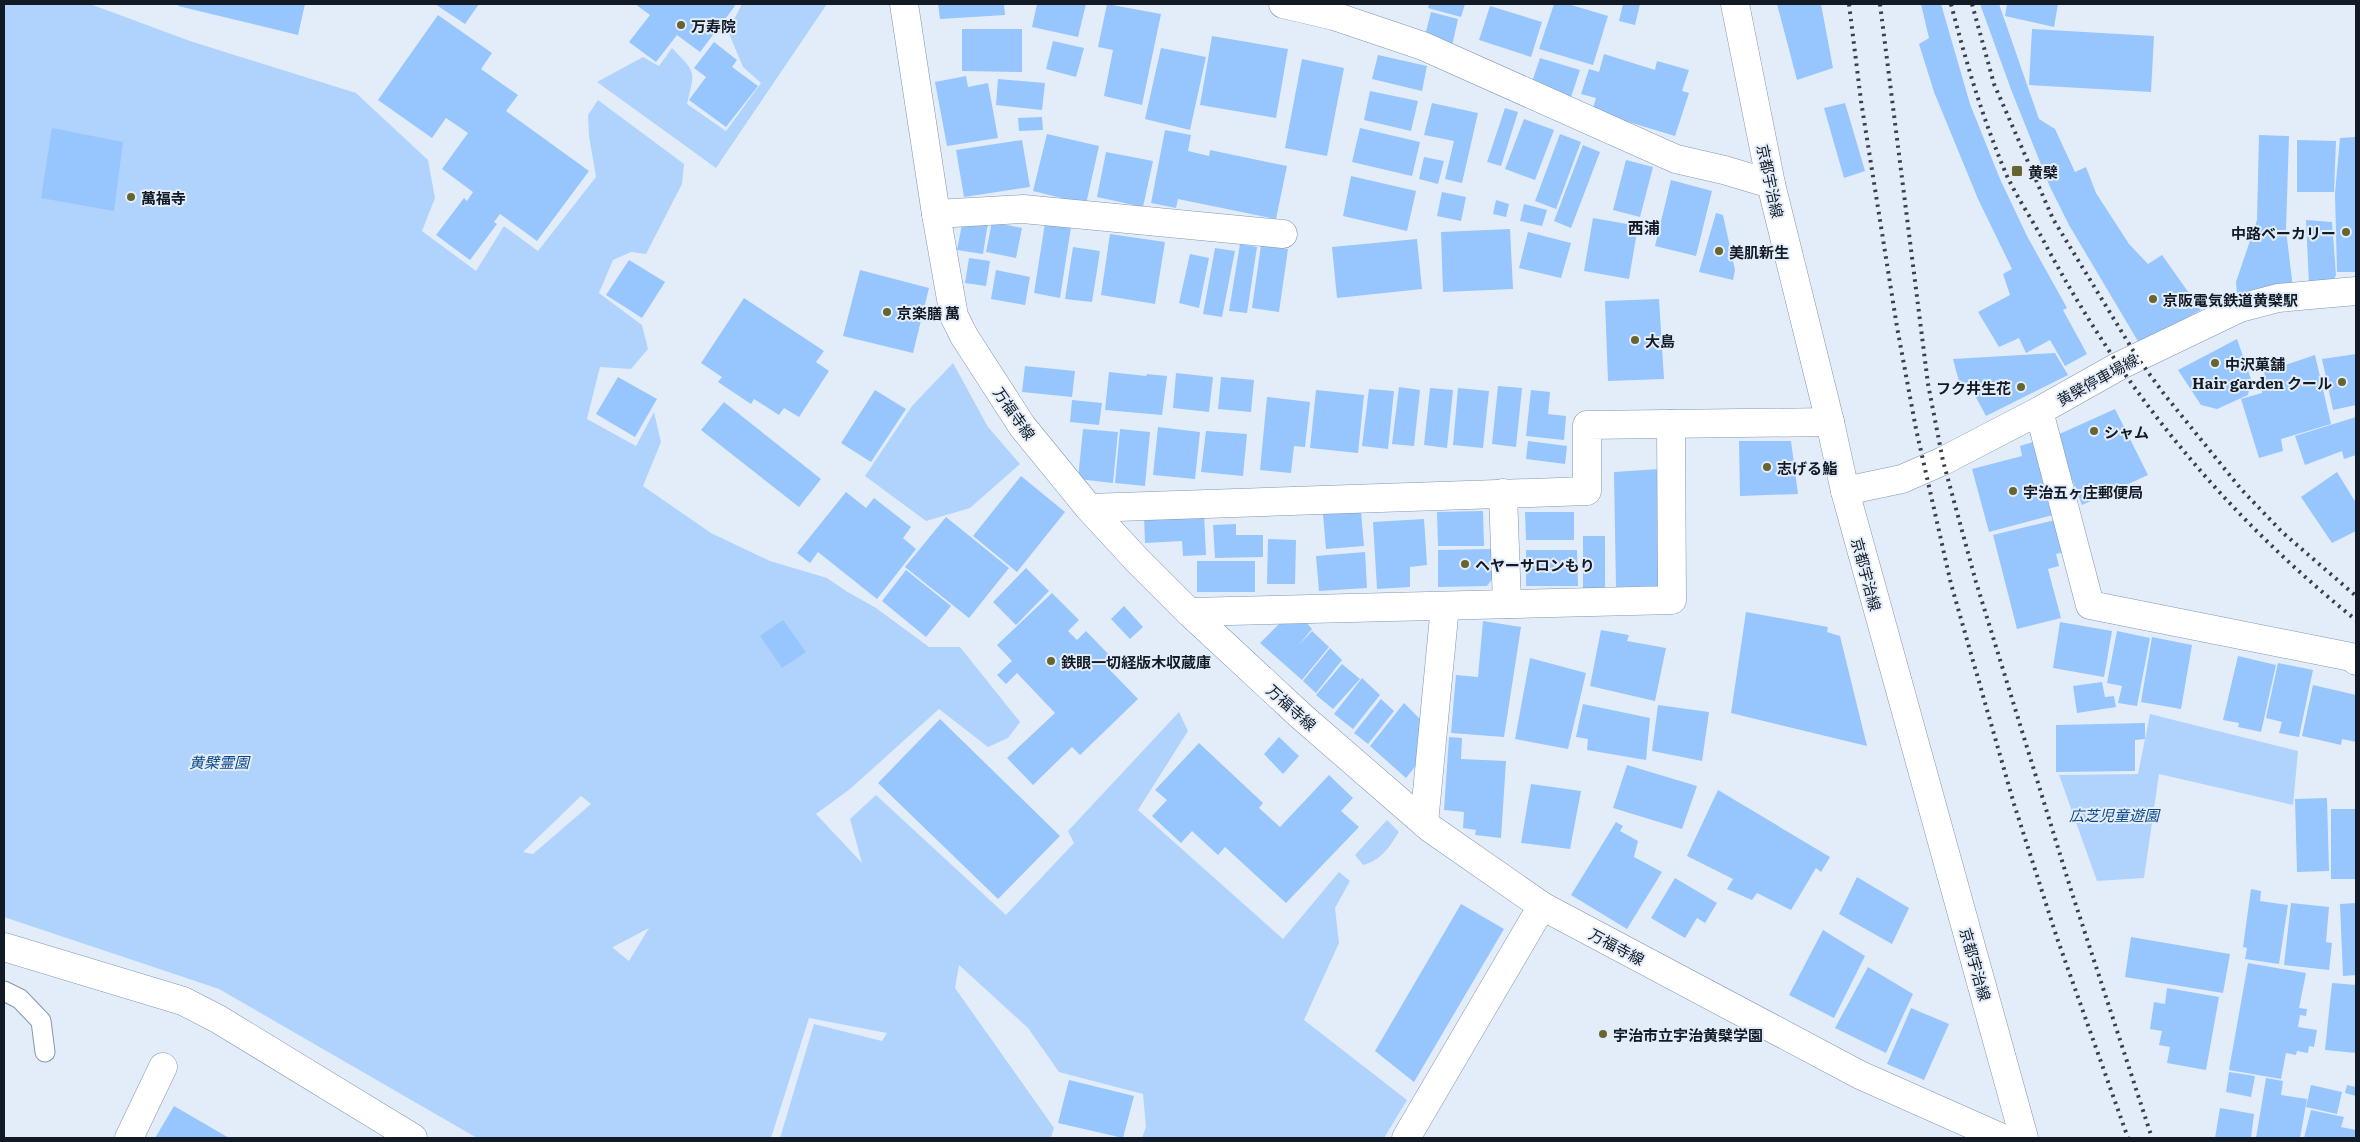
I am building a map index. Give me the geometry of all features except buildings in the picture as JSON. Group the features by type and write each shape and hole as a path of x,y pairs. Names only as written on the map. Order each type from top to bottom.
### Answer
{"street":[{"name":"万福寺線","path":"904,4 949,295 958,326 1022,426 1088,508 1189,612 1301,716 1424,824 1463,853 1542,906 1860,1076 2002,1138"},
{"path":"1283,4 1334,16 1423,46 1676,159 1724,170 1771,184"},
{"name":"京都宇治線","path":"1735,4 1771,184 1830,422 1845,492 2024,1138"},
{"path":"936,214 1023,209 1283,234"},
{"name":"黄檗停車場線","path":"1845,492 1902,479 2039,411 2119,366 2240,308 2278,298 2356,291"},
{"path":"2039,411 2090,605 2351,657 2356,661"},
{"path":"1088,508 1587,491 1587,425 1830,422"},
{"path":"1189,612 1672,600 1671,424"},
{"path":"1503,493 1506,604"},
{"path":"1424,824 1445,606"},
{"path":"1406,1138 1542,906"},
{"path":"4,947 183,1000 226,1024 413,1138"},
{"path":"129,1138 163,1067"}],"lane":[{"path":"4,990 20,999 41,1020 45,1052"}],"green space":[{"name":"黄檗霊園","path":"4,4 90,4 190,41 356,93 428,160 435,198 422,231 476,271 504,226 538,251 596,177 589,136 588,115 598,100 684,164 682,184 646,254 631,252 613,260 599,293 642,325 648,349 631,369 600,367 587,419 636,446 654,412 661,442 643,486 711,533 770,561 827,578 876,608 929,647 960,647 1020,722 1008,738 988,747 939,709 850,789 816,814 862,863 850,819 876,795 1006,915 1074,843 1068,831 1179,712 1188,731 1138,810 1283,939 1339,872 1350,881 1335,908 1339,943 1304,1020 1407,1100 1384,1138 1142,1138 1146,1127 1143,1094 1059,1072 1028,1028 959,965 955,988 1054,1128 1051,1138 780,1138 814,1024 882,1041 887,1033 809,1018 771,1138 477,1138 219,989 4,917","holes":["581,796 591,804 533,854 523,852","649,928 629,961 613,948 613,947"]},
{"path":"742,4 827,4 716,168 597,82 643,57 659,66 672,48 690,68 692,73 692,85 687,104 726,131 761,83 743,67 728,31"},
{"path":"953,363 988,427 1020,464 970,508 926,521 865,476 912,406"},
{"name":"広芝児童遊園","path":"2150,714 2298,751 2293,805 2159,774 2144,878 2097,881 2059,775 2138,774"},
{"path":"1387,820 1399,832 1380,856 1370,863 1363,865 1355,855"}],"railway":[{"path":"1849,4 1861,101 1897,327 1916,429 1951,584 2014,804 2057,938 2128,1138"},
{"path":"1880,4 1928,384 1943,461 1976,582 2071,890 2152,1138"},
{"path":"1951,4 1976,91 1990,134 2007,176 2073,293 2106,346 2141,397 2179,446 2219,492 2308,579 2356,620"},
{"path":"1972,4 1994,84 2053,219 2137,357 2164,394 2241,489 2282,532 2356,596"}],"place":[{"name":"万寿院","path":"681,25"},
{"name":"黄檗","path":"2017,171"},
{"name":"萬福寺","path":"131,197"},
{"name":"中路ベーカリー","path":"2346,232"},
{"name":"美肌新生","path":"1719,251"},
{"name":"京阪電気鉄道黄檗駅","path":"2153,299"},
{"name":"京楽膳 萬","path":"887,312"},
{"name":"大島","path":"1635,340"},
{"name":"中沢菓舗","path":"2215,363"},
{"name":"Hair garden クール","path":"2342,382"},
{"name":"フク井生花","path":"2021,387"},
{"name":"シャム","path":"2094,431"},
{"name":"志げる鮨","path":"1767,467"},
{"name":"宇治五ヶ庄郵便局","path":"2013,491"},
{"name":"ヘヤーサロンもり","path":"1465,564"},
{"name":"鉄眼一切経版木収蔵庫","path":"1051,661"},
{"name":"宇治市立宇治黄檗学園","path":"1603,1034"}],"district":[{"name":"西浦","path":"1644,227"}]}
